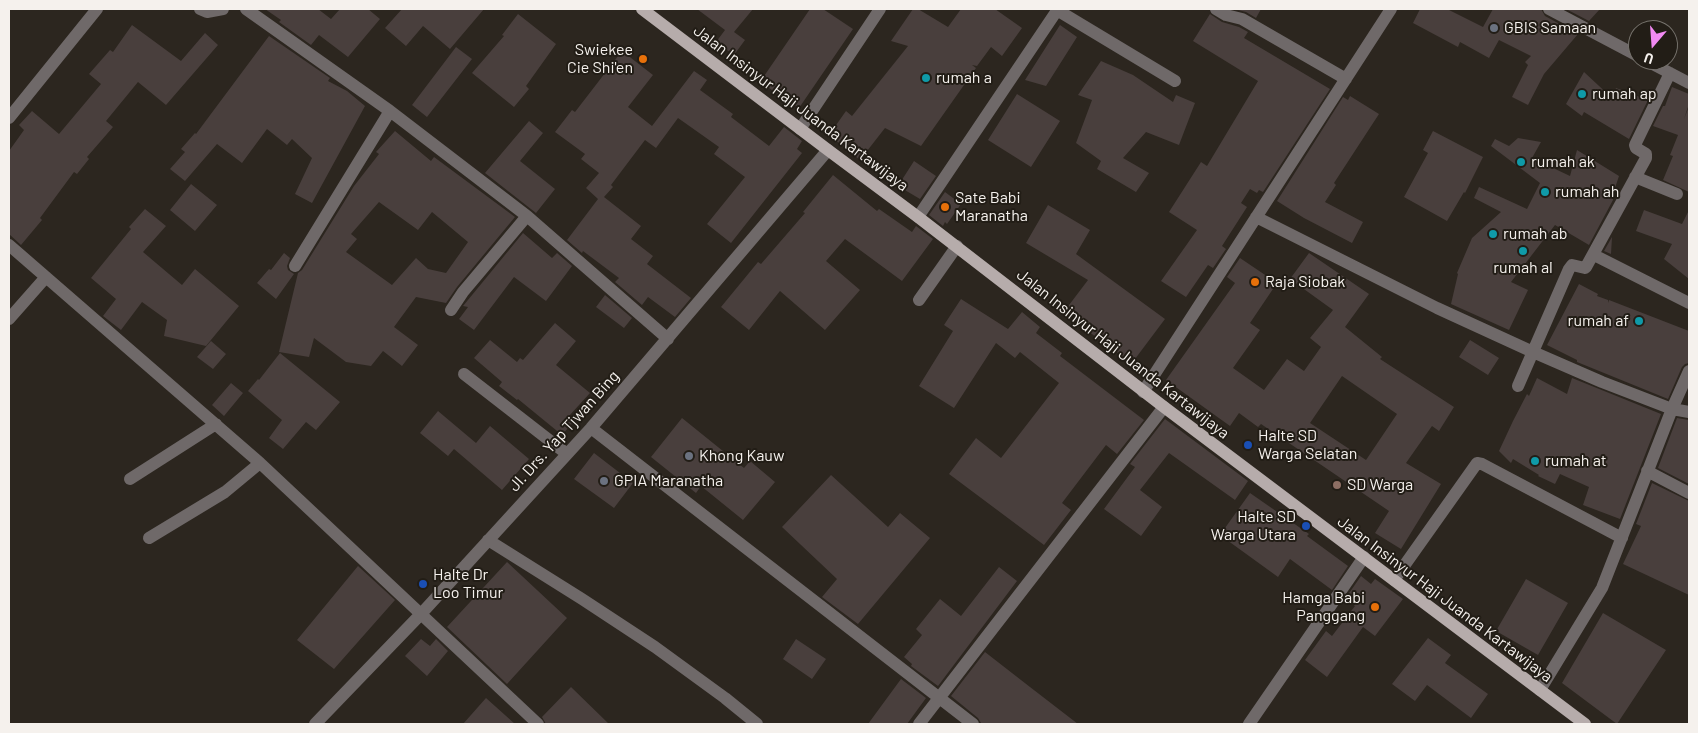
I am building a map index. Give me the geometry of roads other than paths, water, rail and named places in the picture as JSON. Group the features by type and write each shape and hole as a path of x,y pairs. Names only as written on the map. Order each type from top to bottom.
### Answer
{"main road":[{"name":"Jalan Insinyur Haji Juanda Kartawijaya","path":"642,9 918,216 1144,392 1585,724"}],"street":[{"path":"9,118 97,9"},
{"path":"200,9 207,12 223,9"},
{"path":"246,9 390,111 527,216 668,339"},
{"path":"800,129 880,9"},
{"path":"918,216 1057,9 1175,81"},
{"path":"1216,9 1226,15 1242,19 1346,79"},
{"path":"1144,392 1391,9"},
{"path":"1549,9 1628,51"},
{"path":"1664,70 1689,83"},
{"path":"1518,386 1569,269 1572,265 1584,268 1594,255 1636,177 1646,156 1635,145 1670,73"},
{"path":"295,266 390,111"},
{"name":"Jl. Drs. Yap Tjwan Bing","path":"314,724 421,614 591,428 828,150"},
{"path":"1636,177 1677,194"},
{"path":"451,310 463,292 527,216"},
{"path":"1256,217 1437,308 1533,352 1602,382 1672,409 1689,412"},
{"path":"9,245 260,463 538,724"},
{"path":"919,300 957,246"},
{"path":"1594,255 1689,303"},
{"path":"9,319 46,277"},
{"path":"1540,690 1602,588 1672,409 1689,371"},
{"path":"464,374 567,454"},
{"path":"920,724 1164,407"},
{"path":"130,479 216,424"},
{"path":"591,428 973,724"},
{"path":"149,538 225,492 260,463"},
{"path":"1394,580 1477,463 1622,538"},
{"path":"1648,471 1689,493"},
{"path":"488,540 655,647 757,724"},
{"path":"1249,724 1364,557"}],"place":[{"name":"GBIS Samaan","path":"1494,28"},
{"name":"Swiekee Cie Shi'en","path":"643,59"},
{"name":"rumah a","path":"926,78"},
{"name":"rumah ap","path":"1582,94"},
{"name":"rumah ak","path":"1521,162"},
{"name":"rumah ah","path":"1545,192"},
{"name":"Sate Babi Maranatha","path":"945,207"},
{"name":"rumah ab","path":"1493,234"},
{"name":"rumah al","path":"1523,251"},
{"name":"Raja Siobak","path":"1255,282"},
{"name":"rumah af","path":"1639,321"},
{"name":"Halte SD Warga Selatan","path":"1248,445"},
{"name":"Khong Kauw","path":"689,456"},
{"name":"rumah at","path":"1535,461"},
{"name":"GPIA Maranatha","path":"604,481"},
{"name":"SD Warga","path":"1337,485"},
{"name":"Halte SD Warga Utara","path":"1306,526"},
{"name":"Halte Dr Loo Timur","path":"423,584"},
{"name":"Hamga Babi Panggang","path":"1375,607"}]}
